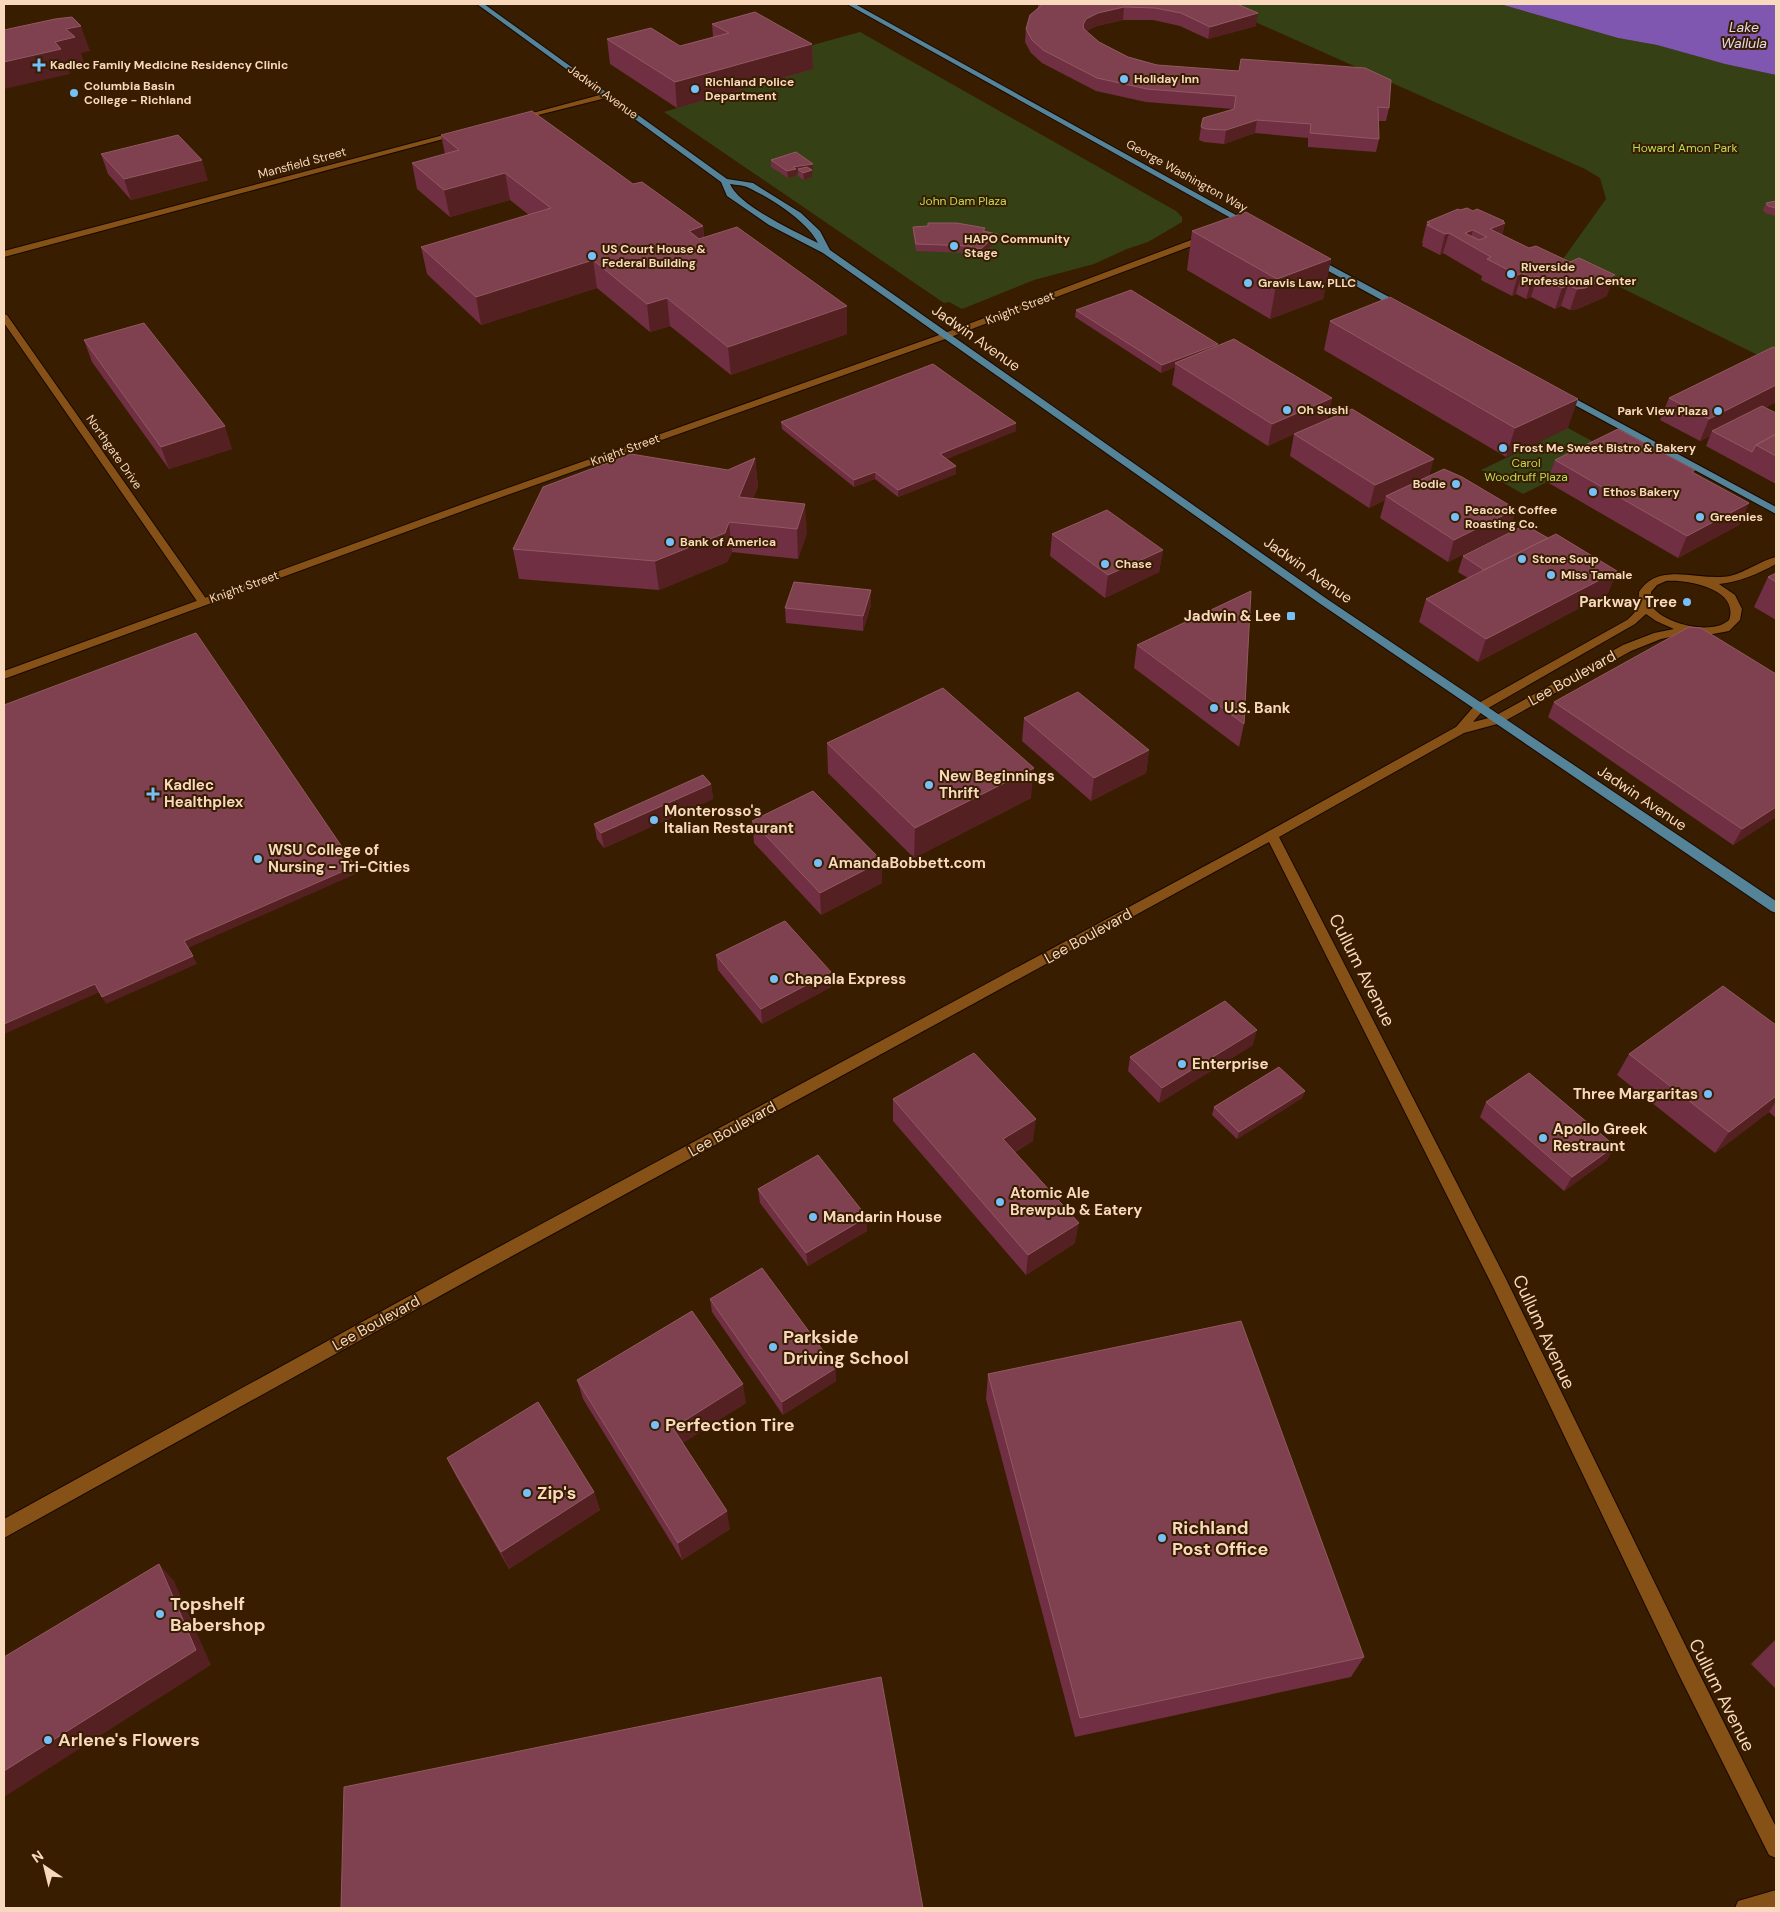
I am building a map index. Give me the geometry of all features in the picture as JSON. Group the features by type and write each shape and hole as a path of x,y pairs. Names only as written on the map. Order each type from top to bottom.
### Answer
{"main road":[{"name":"Jadwin Avenue","path":"480,4 725,181 750,185 798,215 817,233 826,251"},
{"name":"George Washington Way","path":"850,4 1241,224 1261,231"},
{"name":"Jadwin Avenue","path":"725,181 730,194 772,224 826,251 1315,596 1776,908"},
{"path":"1303,253 1412,313"},
{"path":"1548,387 1776,511"}],"street":[{"path":"508,120 607,95"},
{"name":"Mansfield Street","path":"4,254 470,130"},
{"name":"Knight Street","path":"4,675 945,336 1219,232"},
{"name":"Northgate Drive","path":"4,317 203,602"},
{"name":"Lee Boulevard","path":"1686,630 1661,619 1646,604 1644,595 1647,588 1654,581 1674,577 1699,580 1736,578 1758,570 1776,560"},
{"name":"Lee Boulevard","path":"4,1529 486,1263 1272,835 1460,730 1497,720 1627,648 1658,636 1686,630 1722,630 1736,618 1737,610 1733,601 1719,589 1699,580"},
{"name":"Lee Boulevard","path":"1460,730 1480,708 1617,631 1637,618 1646,604"},
{"name":"Cullum Avenue","path":"1272,835 1499,1282 1668,1633 1776,1848"},
{"path":"1745,1908 1776,1900"}],"green space":[{"name":"Howard Amon Park","path":"1215,4 1500,4 1618,38 1657,45 1725,64 1776,75 1776,364 1563,259 1606,199 1600,178 1585,169"},
{"name":"John Dam Plaza","path":"860,32 1176,211 1182,217 1182,222 1148,242 1094,264 1034,280 962,309 949,302 944,303 664,112 677,108 802,48"},
{"name":"Carol Woodruff Plaza","path":"1568,428 1610,451 1523,494 1481,470"}],"water":[{"name":"Lake Wallula","path":"1500,4 1776,4 1776,75 1725,64 1657,45 1618,38"}],"building":[{"name":"Holiday Inn","path":"1043,4 1237,4 1258,13 1210,27 1181,13 1155,8 1124,7 1098,13 1086,19 1083,25 1084,29 1099,42 1128,57 1157,65 1239,71 1241,59 1365,68 1391,80 1389,108 1378,107 1379,139 1310,133 1311,124 1257,120 1226,130 1201,127 1203,118 1234,109 1236,96 1147,89 1097,78 1043,50 1032,40 1026,29 1030,15"},
{"path":"755,12 812,44 675,82 607,39 651,28 680,46 729,33 712,24"},
{"path":"72,17 81,26 66,29 75,37 55,42 61,49 4,62 4,30"},
{"name":"US Court House & Federal Building","path":"532,111 633,184 642,182 703,226 689,231 699,239 737,227 847,306 728,347 667,298 647,304 593,260 476,297 421,247 551,208 505,173 444,190 412,163 459,150 441,135"},
{"path":"178,135 202,160 124,179 101,154"},
{"path":"796,152 813,164 793,167 796,169 787,171 771,160"},
{"path":"807,167 812,170 803,173 798,169"},
{"path":"1776,201 1776,208 1768,206 1766,203"},
{"path":"1467,208 1473,211 1477,209 1504,221 1502,221 1505,223 1490,229 1529,248 1536,246 1570,262 1579,258 1615,275 1585,288 1577,289 1568,285 1562,288 1537,276 1532,278 1522,273 1518,275 1487,259 1491,257 1449,233 1445,234 1427,225 1430,224 1427,222 1458,209","holes":["1473,230 1487,237 1479,240 1465,233"]},
{"path":"1246,212 1331,259 1277,279 1192,231"},
{"name":"HAPO Community Stage","path":"928,223 957,223 985,228 983,231 997,234 981,249 968,246 916,244 913,227 928,226"},
{"path":"1131,290 1218,344 1162,365 1076,310"},
{"path":"1390,297 1578,399 1515,428 1330,321"},
{"path":"144,323 225,426 161,447 84,340"},
{"path":"1234,339 1332,398 1272,424 1175,363"},
{"path":"1773,347 1776,348 1776,385 1709,419 1669,398"},
{"path":"933,364 1016,423 940,454 956,466 898,490 875,472 854,480 781,422"},
{"path":"1762,406 1776,413 1776,434 1756,445 1752,452 1712,431"},
{"path":"1352,409 1434,459 1375,485 1294,434"},
{"path":"1618,429 1695,470 1692,472 1749,503 1687,536 1555,460"},
{"path":"1776,434 1776,456 1756,445"},
{"path":"631,454 728,470 755,458 739,497 805,504 797,529 729,522 725,533 655,561 513,549 543,487"},
{"path":"1444,469 1462,477 1516,509 1454,540 1386,496"},
{"path":"1107,510 1163,550 1108,575 1052,534"},
{"path":"1525,525 1548,538 1484,570 1463,556"},
{"path":"1556,534 1617,571 1486,639 1426,599"},
{"path":"1776,573 1776,582 1768,577"},
{"path":"794,582 871,590 863,616 785,608"},
{"name":"U.S. Bank","path":"1251,591 1244,724 1137,645"},
{"path":"1689,627 1701,628 1776,674 1776,807 1742,829 1554,702"},
{"name":"Kadlec Healthplex","path":"196,633 355,866 184,941 193,956 102,997 95,984 4,1024 4,705"},
{"name":"New Beginnings Thrift","path":"943,688 1034,768 915,828 827,743"},
{"path":"1078,692 1149,750 1094,778 1024,718"},
{"path":"703,775 711,784 601,833 594,824"},
{"path":"813,791 882,861 820,893 752,821"},
{"name":"Chapala Express","path":"785,921 831,972 761,1009 716,955"},
{"name":"Three Margaritas","path":"1723,986 1776,1025 1776,1096 1729,1132 1629,1054"},
{"name":"Enterprise","path":"1225,1001 1257,1030 1162,1088 1130,1057"},
{"name":"Atomic Ale Brewpub & Eatery","path":"974,1053 1036,1119 1003,1139 1079,1223 1028,1255 893,1099"},
{"path":"1279,1067 1305,1091 1239,1132 1214,1107"},
{"name":"Apollo Greek Restraunt","path":"1529,1073 1615,1146 1572,1177 1486,1102"},
{"name":"Mandarin House","path":"818,1155 867,1217 806,1253 758,1189"},
{"name":"Parkside Driving School","path":"762,1268 836,1368 782,1402 710,1299"},
{"name":"Perfection Tire","path":"692,1311 743,1384 673,1428 727,1511 678,1543 577,1380"},
{"name":"Richland Post Office","path":"1241,1321 1364,1657 1080,1718 988,1374"},
{"name":"Zip's","path":"538,1402 594,1492 501,1552 447,1458"},
{"name":"Arlene's Flowers","path":"159,1564 196,1650 4,1771 4,1657"},
{"path":"881,1677 923,1908 341,1908 344,1787"}],"place":[{"name":"Kadlec Family Medicine Residency Clinic","path":"39,65"},
{"name":"Holiday Inn","path":"1124,79"},
{"name":"Richland Police Department","path":"695,89"},
{"name":"Columbia Basin College - Richland","path":"74,93"},
{"name":"HAPO Community Stage","path":"954,246"},
{"name":"US Court House & Federal Building","path":"592,256"},
{"name":"Riverside Professional Center","path":"1511,274"},
{"name":"Gravis Law, PLLC","path":"1248,283"},
{"name":"Oh Sushi","path":"1287,410"},
{"name":"Park View Plaza","path":"1718,411"},
{"name":"Frost Me Sweet Bistro & Bakery","path":"1503,448"},
{"name":"Bodie","path":"1456,484"},
{"name":"Ethos Bakery","path":"1593,492"},
{"name":"Peacock Coffee Roasting Co.","path":"1455,517"},
{"name":"Greenies","path":"1700,517"},
{"name":"Bank of America","path":"670,542"},
{"name":"Stone Soup","path":"1522,559"},
{"name":"Chase","path":"1105,564"},
{"name":"Miss Tamale","path":"1551,575"},
{"name":"Parkway Tree","path":"1687,602"},
{"name":"Jadwin & Lee","path":"1291,616"},
{"name":"U.S. Bank","path":"1214,708"},
{"name":"New Beginnings Thrift","path":"929,785"},
{"name":"Kadlec Healthplex","path":"153,794"},
{"name":"Monterosso's Italian Restaurant","path":"654,820"},
{"name":"WSU College of Nursing - Tri-Cities","path":"258,859"},
{"name":"AmandaBobbett.com","path":"818,863"},
{"name":"Chapala Express","path":"774,979"},
{"name":"Enterprise","path":"1182,1064"},
{"name":"Three Margaritas","path":"1708,1094"},
{"name":"Apollo Greek Restraunt","path":"1543,1138"},
{"name":"Atomic Ale Brewpub & Eatery","path":"1000,1202"},
{"name":"Mandarin House","path":"813,1217"},
{"name":"Parkside Driving School","path":"773,1347"},
{"name":"Perfection Tire","path":"655,1425"},
{"name":"Zip's","path":"527,1493"},
{"name":"Richland Post Office","path":"1162,1538"},
{"name":"Topshelf Babershop","path":"160,1614"},
{"name":"Arlene's Flowers","path":"48,1740"}]}
